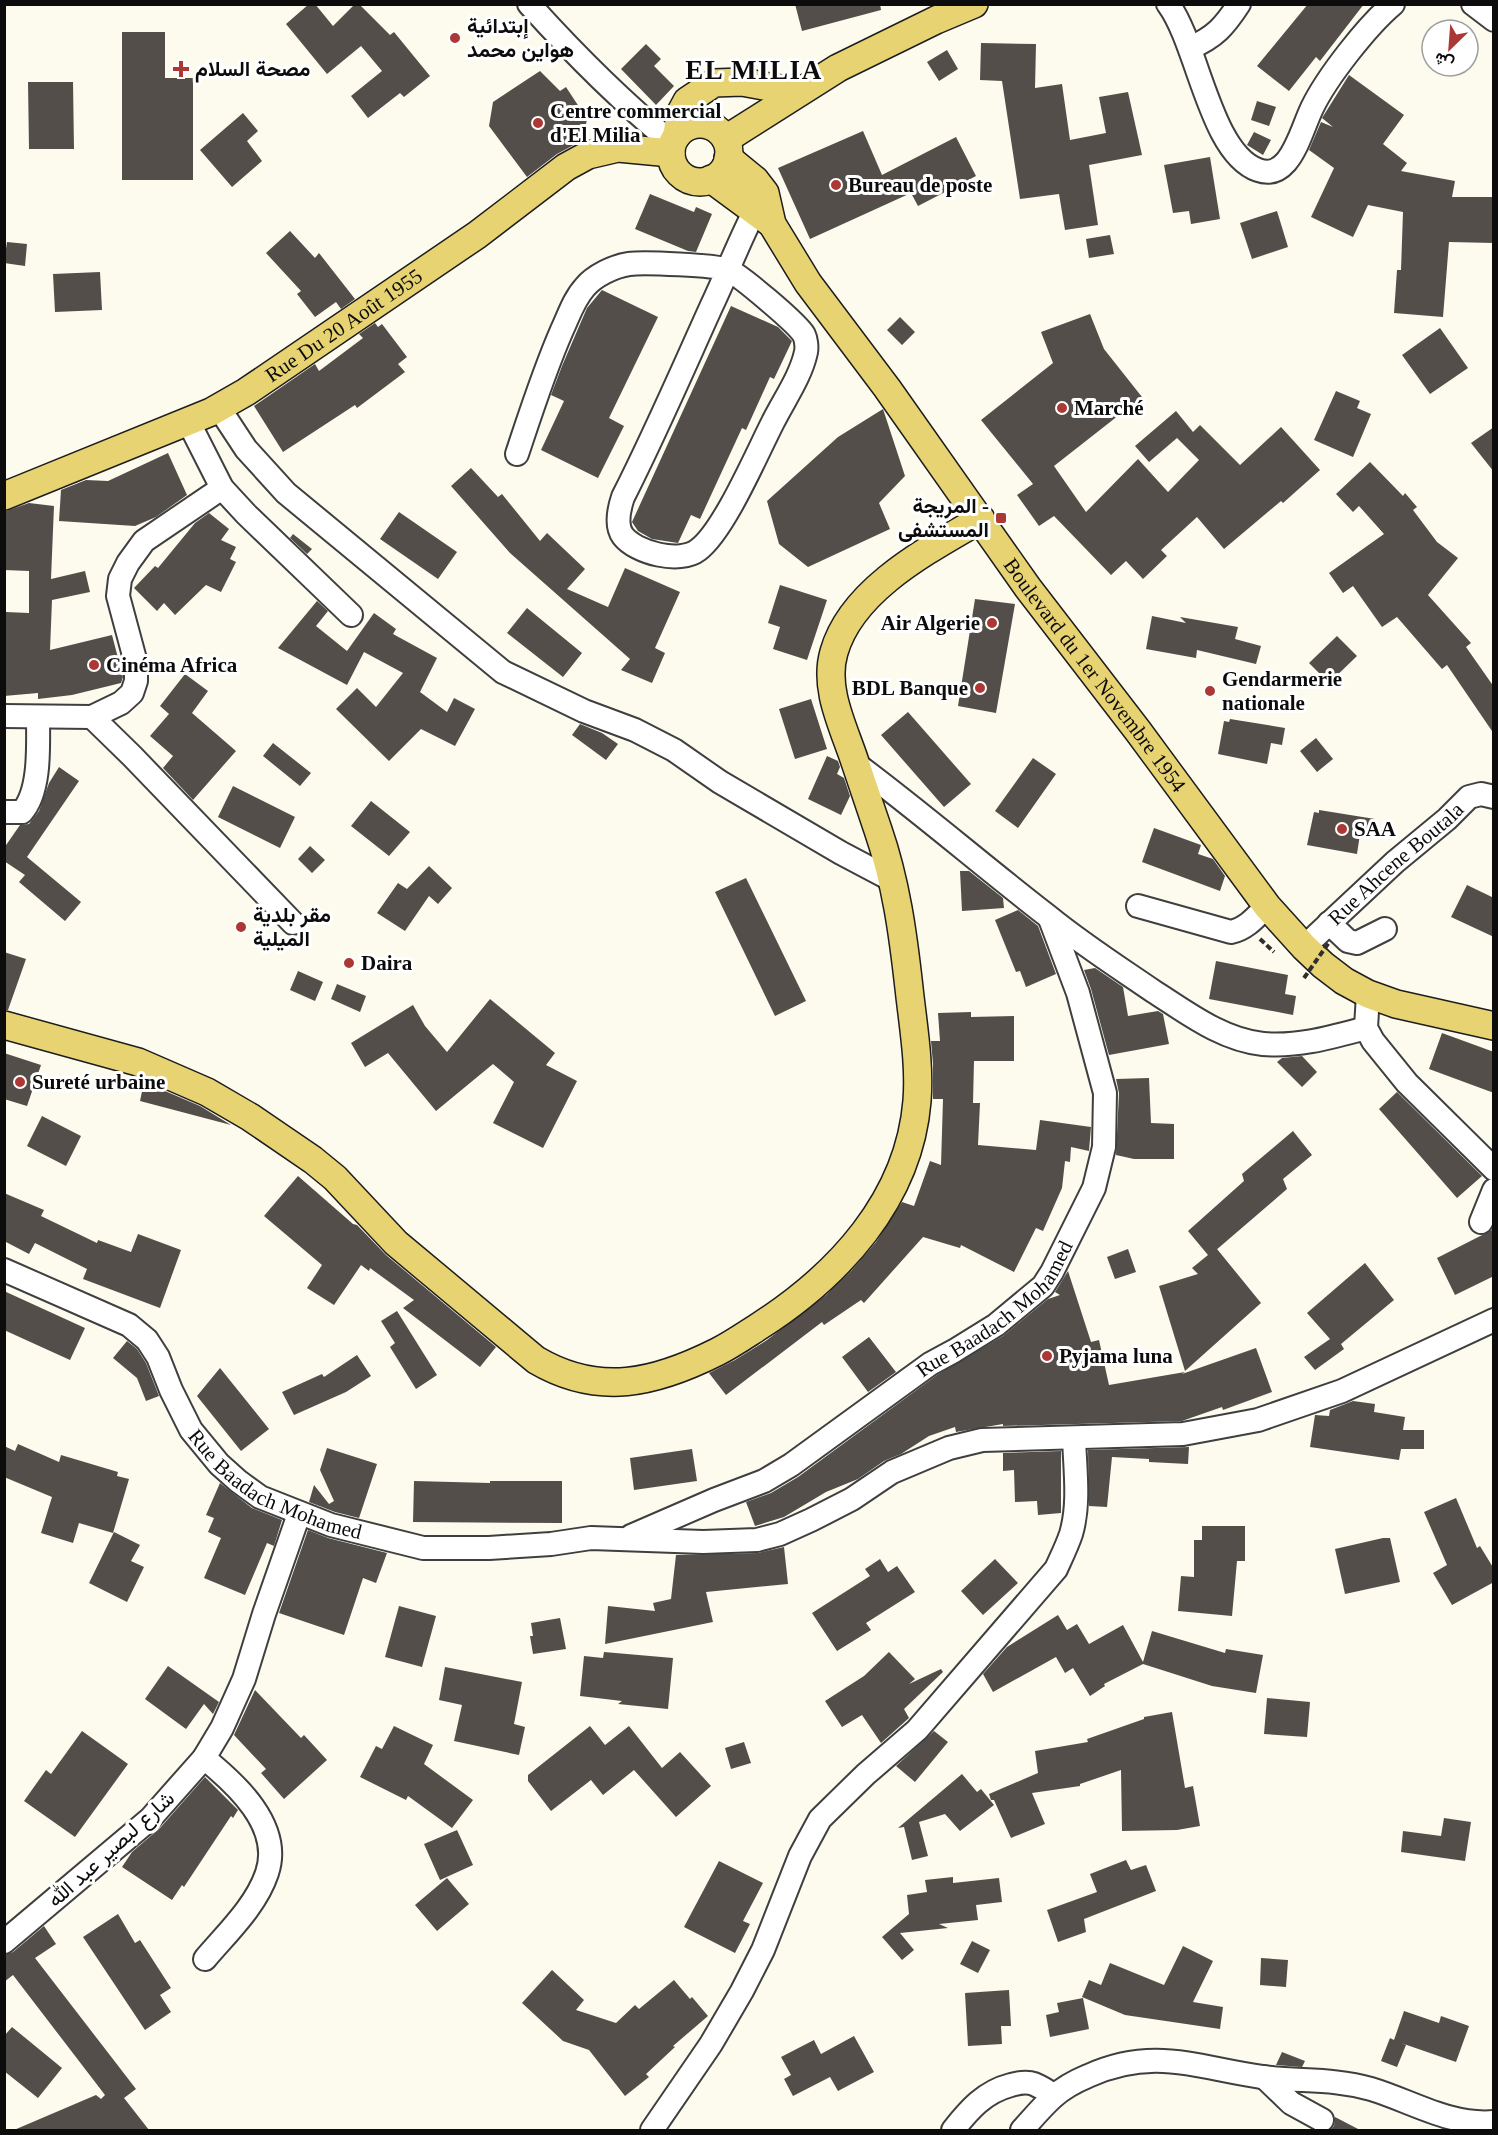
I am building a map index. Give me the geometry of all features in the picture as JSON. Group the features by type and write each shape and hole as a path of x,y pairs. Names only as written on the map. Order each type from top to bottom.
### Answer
{"main road":[{"path":"797,92 742,82 714,83 687,101 680,114 673,144 676,170 684,177 702,182 711,179 719,174 727,148 797,92 885,44 974,4"},
{"path":"673,144 684,128 692,124 712,126 720,131 727,148 755,180 764,209"},
{"name":"Rue Du 20 Août 1955","path":"4,496 219,408 477,235 566,167 580,159 594,153 618,148 673,144"},
{"path":"711,179 764,209"},
{"name":"Boulevard du 1er Novembre 1954","path":"764,209 808,284 887,388 1028,588 1267,906 1323,965 1344,981 1368,994 1396,1005 1494,1026"},
{"path":"4,1025 138,1062 207,1092 250,1117 327,1172 359,1202 396,1243 536,1360 555,1371 602,1383 645,1379 699,1361 727,1347 785,1310 841,1261 865,1233 895,1184 912,1132 917,1102 917,1069 902,924 894,881 836,708 830,672 834,652 843,630 852,615 872,593 934,546 981,519"}],"street":[{"path":"529,4 589,69 673,144"},
{"path":"1168,4 1190,48 1210,107 1233,150 1244,162 1268,173 1278,169 1287,161 1313,106 1324,89 1377,17 1393,4"},
{"path":"1190,48 1208,41 1218,33 1239,4"},
{"path":"1473,4 1494,20"},
{"path":"517,454 548,360 572,307 586,285 610,270 628,264 694,266 728,270 765,297 797,326 804,336 806,352 794,381 716,529 698,550 687,556 676,557 659,555 634,545 622,535 619,510 728,270 764,209"},
{"path":"219,408 246,448 286,493 503,672 584,711 635,730 674,750 720,782 841,853 894,881"},
{"path":"188,421 222,488 351,615"},
{"path":"4,716 92,717 121,703 132,693 136,681 136,663 118,596 120,579 144,541 222,488"},
{"path":"4,812 22,812 30,800 38,758 38,717"},
{"path":"92,717 158,781 293,923"},
{"path":"856,764 889,788 1050,919 1117,967 1213,1028 1262,1044 1299,1044 1366,1028"},
{"name":"Rue Ahcene Boutala","path":"1304,947 1330,932 1395,862 1447,819 1469,797 1480,794 1494,797"},
{"path":"1138,906 1222,931 1239,931 1267,906"},
{"name":"Rue Baadach Mohamed","path":"624,1539 764,1481 791,1465 930,1364 996,1325 1043,1286 1094,1188 1104,1148 1106,1117 1105,1093 1096,1056 1078,993 1050,919"},
{"path":"1330,932 1357,943 1385,929"},
{"path":"1368,994 1366,1028 1383,1055 1407,1083 1494,1169"},
{"path":"1481,1222 1494,1190"},
{"name":"Rue Baadach Mohamed","path":"4,1270 129,1325 147,1340 158,1357 191,1430 219,1464 260,1497 299,1514 423,1548 489,1548 551,1544 591,1538 703,1542 757,1540 780,1534 852,1499 892,1472 949,1448 982,1440 1183,1434 1258,1420 1342,1391 1494,1320"},
{"path":"652,2130 711,2044 742,1991 763,1950 800,1856 820,1820 866,1774 917,1730 1056,1569 1073,1524 1076,1493 1074,1438"},
{"name":"شارع لبصير عبد الله","path":"4,1942 150,1819 204,1758 222,1728 244,1678 299,1514"},
{"path":"204,1758 230,1779 250,1801 269,1840 270,1855 268,1872 258,1892 240,1918 204,1959"},
{"path":"1022,2130 1054,2096 1080,2080 1105,2068 1153,2060 1199,2065 1264,2077 1327,2080 1354,2084 1447,2117 1477,2123 1494,2122"},
{"path":"1264,2077 1291,2103 1323,2120"},
{"path":"953,2130 980,2100 1003,2087 1032,2083 1054,2096"}],"path":[{"path":"1246,926 1277,955"},
{"path":"1304,978 1330,932"}],"building":[{"path":"309,4 315,4 333,26 355,4 359,4 390,35 394,32 430,76 404,97 400,93 368,118 351,96 382,71 361,46 327,74 286,24"},
{"path":"795,4 880,4 881,10 802,31"},
{"path":"1308,4 1364,4 1320,61 1316,57 1289,91 1257,66"},
{"path":"122,32 165,32 165,78 193,78 193,180 122,180"},
{"path":"981,43 1036,44 1035,88 1062,84 1070,140 1106,133 1099,97 1128,92 1142,155 1089,165 1098,225 1065,230 1059,194 1020,199 1002,81 980,80"},
{"path":"646,44 661,59 654,66 674,86 656,105 621,69"},
{"path":"947,50 958,69 939,81 927,62"},
{"name":"Centre commercial d'El Milia","path":"540,71 560,91 566,87 587,119 583,140 557,154 527,177 489,126 493,102"},
{"path":"1349,75 1404,115 1383,144 1407,163 1401,171 1455,181 1452,197 1494,197 1494,243 1449,242 1443,317 1394,313 1397,270 1401,270 1403,212 1368,205 1353,237 1311,217 1334,168 1309,150 1321,122 1333,127 1322,118"},
{"path":"28,82 73,82 74,149 29,149"},
{"path":"1257,101 1276,107 1269,126 1251,120"},
{"path":"243,113 258,131 247,141 262,161 232,187 200,150"},
{"name":"Bureau de poste","path":"863,131 882,175 956,137 976,176 918,206 911,193 810,239 778,168"},
{"path":"1254,132 1271,140 1263,155 1247,145"},
{"path":"1210,157 1220,219 1191,224 1189,211 1173,213 1164,165"},
{"path":"650,194 694,212 696,207 712,214 696,252 688,251 635,229"},
{"path":"1277,211 1288,247 1252,259 1240,223"},
{"path":"290,231 315,258 319,253 355,299 341,309 336,302 315,317 297,294 301,291 266,253"},
{"path":"1110,235 1114,254 1089,258 1086,239"},
{"path":"7,242 27,244 25,266 4,263"},
{"path":"100,272 102,310 55,312 53,274"},
{"path":"602,290 658,317 609,418 624,426 598,478 541,450 564,401 551,395 562,366 587,308"},
{"path":"731,306 778,327 792,341 774,379 770,377 746,430 742,428 700,519 691,515 678,543 652,539 638,531 632,522"},
{"path":"1090,314 1104,349 1142,397 1054,466 1086,512 1138,459 1168,492 1199,460 1177,438 1149,462 1135,446 1176,411 1193,432 1200,425 1240,465 1281,427 1320,470 1283,503 1281,501 1224,549 1197,517 1161,550 1167,556 1143,579 1126,561 1111,575 1054,516 1039,526 1017,495 1033,484 981,420 1053,363 1041,332"},
{"path":"900,317 915,332 902,345 887,330"},
{"path":"375,323 378,327 382,324 407,357 398,364 405,372 357,408 355,405 283,452 254,406 315,364 319,371 363,338 359,334"},
{"path":"1440,328 1468,368 1430,394 1402,355"},
{"path":"1336,391 1360,401 1357,408 1371,414 1353,457 1314,440"},
{"path":"883,409 905,476 879,503 890,529 808,567 779,544 767,501 838,437"},
{"path":"1494,427 1494,472 1471,443"},
{"path":"168,453 187,495 156,517 135,526 59,521 61,490 86,480 108,481"},
{"path":"1370,462 1403,496 1405,493 1417,507 1413,510 1437,542 1458,558 1428,595 1471,643 1466,647 1494,687 1494,734 1447,665 1442,669 1397,617 1382,627 1353,586 1343,593 1329,573 1384,534 1359,506 1353,512 1336,494"},
{"path":"471,468 498,497 502,494 540,541 547,533 585,569 567,589 608,607 625,568 680,592 655,648 665,653 652,683 621,670 630,659 510,553 451,486"},
{"path":"29,503 54,506 51,579 85,571 90,592 52,600 50,650 112,635 123,677 121,683 72,695 38,699 38,693 4,696 6,612 29,613 29,571 4,570 6,511"},
{"path":"399,512 457,552 438,579 380,539"},
{"path":"209,513 229,529 221,540 236,547 230,559 236,562 221,592 206,585 175,615 164,603 157,611 134,588 155,566 158,568 195,523"},
{"path":"293,534 312,549 307,554 290,538"},
{"path":"780,585 827,600 807,660 773,649 780,627 768,623"},
{"path":"975,599 1015,604 996,713 958,706"},
{"path":"317,601 328,611 316,626 347,651 374,613 396,629 393,634 437,658 420,692 447,712 454,698 475,709 455,746 421,729 389,761 336,709 357,688 376,707 403,673 364,652 347,685 278,648"},
{"path":"527,608 582,653 563,677 507,633"},
{"path":"1152,616 1186,623 1180,617 1238,627 1235,639 1261,646 1256,664 1197,650 1196,658 1146,649"},
{"path":"1337,636 1357,656 1329,683 1309,663"},
{"path":"185,674 208,691 192,713 236,751 193,800 163,768 173,756 150,736 169,714 160,706"},
{"path":"811,699 827,749 795,759 779,709"},
{"path":"908,712 971,784 944,807 881,735"},
{"path":"1230,719 1285,728 1282,745 1271,743 1267,764 1218,754 1224,721 1229,722"},
{"path":"580,724 602,733 618,744 606,760 572,735"},
{"path":"1316,738 1333,759 1317,772 1300,751"},
{"path":"273,743 311,773 300,786 263,756"},
{"path":"827,756 838,761 840,767 837,774 844,778 850,796 841,815 808,799"},
{"path":"1033,758 1056,774 1018,828 995,811"},
{"path":"59,767 79,781 27,857 81,902 65,921 19,882 25,875 4,861 4,848 20,825 29,824 39,811 49,783"},
{"path":"233,786 295,817 280,848 218,817"},
{"path":"371,801 410,832 389,856 351,826"},
{"name":"SAA","path":"1319,810 1375,819 1372,836 1360,834 1357,854 1307,845 1314,812 1319,813"},
{"path":"1154,828 1201,845 1198,854 1213,859 1225,876 1220,891 1142,862"},
{"path":"310,846 325,860 312,873 298,859"},
{"path":"429,866 452,888 438,904 429,896 405,931 377,913 398,883 407,889"},
{"path":"960,871 969,871 1003,898 1004,908 962,911"},
{"path":"746,878 806,1001 775,1016 715,892"},
{"path":"1467,885 1494,898 1494,937 1451,917"},
{"path":"1018,910 1038,926 1056,974 1026,987 1020,971 1016,972 995,920"},
{"path":"4,952 26,959 8,1010 4,1010"},
{"path":"1216,961 1288,975 1285,994 1296,996 1293,1015 1209,999"},
{"path":"1095,968 1123,987 1128,1016 1158,1011 1163,1014 1169,1044 1109,1055 1084,970"},
{"path":"298,971 323,982 315,1001 290,990"},
{"path":"337,984 366,996 360,1012 331,999"},
{"path":"490,999 555,1053 546,1065 577,1081 543,1148 493,1123 514,1082 493,1064 436,1111 388,1053 365,1067 351,1043 413,1005 425,1026 447,1052"},
{"path":"971,1012 971,1017 1014,1016 1014,1061 974,1061 973,1103 980,1103 978,1145 1036,1150 1040,1120 1091,1127 1089,1151 1071,1147 1070,1162 1065,1161 1062,1188 1043,1231 1036,1228 1014,1272 961,1245 960,1248 923,1237 864,1303 861,1300 824,1325 822,1322 726,1395 709,1373 767,1340 826,1295 876,1242 902,1202 914,1206 930,1161 941,1165 943,1099 933,1099 931,1041 940,1041 938,1013"},
{"path":"1442,1033 1494,1052 1494,1093 1429,1069"},
{"name":"Sureté urbaine","path":"4,1053 41,1065 27,1106 4,1099"},
{"path":"1302,1056 1317,1072 1302,1087 1277,1062 1282,1058"},
{"path":"1149,1078 1151,1123 1174,1124 1174,1159 1134,1159 1116,1155 1119,1093 1116,1079"},
{"path":"144,1082 200,1106 231,1125 140,1101"},
{"path":"1397,1092 1482,1176 1457,1198 1379,1109"},
{"path":"42,1116 81,1136 66,1166 27,1146"},
{"path":"1293,1131 1312,1155 1283,1179 1287,1189 1217,1249 1261,1303 1185,1371 1159,1286 1198,1274 1192,1268 1208,1255 1188,1231 1244,1181 1242,1174"},
{"path":"298,1176 357,1225 386,1255 496,1347 480,1367 403,1308 414,1300 370,1268 369,1271 361,1265 334,1305 307,1288 322,1265 264,1216"},
{"path":"4,1193 44,1210 41,1216 97,1243 98,1240 131,1252 138,1234 181,1250 160,1308 83,1279 87,1269 35,1243 29,1254 4,1241"},
{"path":"1494,1229 1494,1276 1455,1295 1437,1258"},
{"path":"1128,1249 1136,1272 1115,1279 1107,1257"},
{"path":"1365,1263 1394,1300 1341,1344 1344,1349 1315,1370 1304,1357 1330,1339 1307,1313"},
{"path":"1068,1271 1091,1342 1099,1340 1109,1385 1185,1372 1182,1374 1256,1348 1272,1392 1223,1410 1222,1407 1182,1421 1003,1426 1003,1424 956,1432 955,1427 929,1436 901,1454 884,1461 858,1479 826,1492 784,1517 755,1526 746,1502 771,1493 798,1477 937,1375 1003,1336 1048,1299 1060,1295 1055,1292"},
{"path":"4,1291 85,1328 70,1360 4,1330"},
{"path":"397,1311 437,1375 416,1389 390,1347 395,1343 381,1321"},
{"path":"869,1337 896,1372 868,1392 842,1357"},
{"path":"127,1341 137,1349 146,1363 159,1396 146,1401 137,1378 113,1358"},
{"path":"357,1355 371,1376 346,1392 294,1415 282,1392 322,1374 324,1377"},
{"path":"220,1368 269,1429 241,1451 197,1396"},
{"path":"1353,1401 1375,1404 1374,1412 1405,1417 1403,1430 1424,1430 1424,1449 1401,1449 1399,1460 1310,1447 1315,1415 1329,1416 1330,1410"},
{"path":"18,1444 59,1462 61,1455 118,1472 117,1476 129,1479 113,1533 79,1523 73,1543 41,1533 52,1497 4,1477 4,1446 15,1451"},
{"path":"1189,1447 1188,1464 1112,1457 1107,1507 1089,1506 1088,1450"},
{"path":"327,1448 377,1464 359,1518 309,1502 314,1485 329,1504 334,1501 320,1470"},
{"path":"692,1449 697,1481 634,1490 630,1458"},
{"path":"1061,1451 1061,1513 1038,1515 1037,1501 1015,1502 1014,1470 1003,1471 1003,1453"},
{"path":"414,1481 490,1483 490,1481 562,1481 562,1523 413,1522"},
{"path":"220,1483 252,1508 282,1520 274,1546 267,1543 245,1595 204,1578 221,1538 208,1532 214,1518 206,1515"},
{"path":"1456,1498 1477,1548 1480,1546 1494,1569 1494,1582 1452,1605 1433,1573 1447,1565 1424,1512"},
{"path":"1202,1526 1245,1526 1245,1561 1237,1561 1232,1616 1178,1611 1181,1576 1194,1577 1194,1540 1202,1540"},
{"path":"308,1530 328,1538 387,1553 376,1583 363,1578 344,1635 279,1613"},
{"path":"114,1532 140,1545 131,1561 144,1567 127,1602 89,1583"},
{"path":"1390,1538 1400,1582 1345,1594 1335,1549"},
{"path":"784,1547 788,1584 706,1592 713,1622 605,1644 608,1606 655,1611 653,1603 671,1599 676,1555 758,1553"},
{"path":"880,1559 888,1572 897,1566 915,1592 866,1623 871,1630 837,1651 812,1613 870,1576 865,1569"},
{"path":"995,1559 1018,1583 983,1615 961,1591"},
{"path":"399,1606 436,1616 422,1667 385,1657"},
{"path":"1058,1615 1067,1630 1077,1624 1089,1644 1123,1625 1143,1662 1152,1631 1225,1653 1226,1649 1263,1655 1256,1693 1212,1686 1143,1664 1104,1684 1105,1686 1090,1696 1073,1668 1065,1673 1056,1657 993,1692 983,1674 1007,1647"},
{"path":"560,1618 566,1649 533,1654 530,1636 533,1636 531,1623"},
{"path":"604,1652 673,1658 668,1709 618,1704 622,1701 580,1696 584,1656 603,1658"},
{"path":"889,1652 915,1679 909,1684 941,1669 943,1672 904,1709 909,1718 881,1743 862,1715 842,1727 825,1701 864,1676"},
{"path":"168,1666 219,1702 213,1714 204,1704 186,1729 145,1699"},
{"path":"445,1667 522,1682 514,1724 525,1727 519,1755 454,1741 462,1705 439,1700"},
{"path":"255,1690 301,1738 304,1735 327,1760 284,1799 261,1773 266,1769 234,1735"},
{"path":"1267,1698 1310,1702 1307,1737 1264,1734"},
{"path":"1172,1712 1185,1788 1193,1786 1200,1826 1177,1830 1122,1831 1121,1770 1080,1784 1080,1786 1032,1793 1045,1824 1011,1838 989,1794 1038,1773 1035,1751 1088,1742 1087,1739 1144,1719 1144,1717"},
{"path":"394,1726 433,1745 424,1764 473,1800 452,1828 408,1796 406,1800 360,1777 376,1746 382,1749"},
{"path":"590,1726 605,1745 629,1726 662,1768 680,1752 711,1786 676,1817 634,1770 603,1795 591,1780 551,1811 528,1781 528,1775"},
{"path":"82,1731 128,1764 75,1837 24,1801 46,1770 51,1774"},
{"path":"934,1731 948,1742 915,1782 896,1766"},
{"path":"744,1742 751,1763 731,1769 725,1748"},
{"path":"962,1774 977,1792 981,1789 994,1805 960,1831 945,1814 919,1822 928,1856 912,1860 904,1827 898,1828"},
{"path":"205,1777 238,1810 233,1818 231,1816 184,1887 182,1885 172,1900 122,1867 132,1852 160,1828"},
{"path":"1444,1818 1471,1822 1465,1861 1401,1852 1403,1831 1441,1836"},
{"path":"457,1830 473,1865 440,1880 424,1844"},
{"path":"1126,1860 1131,1870 1146,1865 1156,1891 1084,1919 1086,1932 1058,1942 1047,1910 1097,1892 1090,1874"},
{"path":"719,1861 763,1883 743,1921 750,1924 735,1953 684,1927"},
{"path":"953,1877 953,1883 999,1878 1002,1902 976,1905 978,1920 939,1924 948,1928 900,1933 914,1950 902,1960 882,1937 909,1914 907,1895 927,1892 925,1880"},
{"path":"447,1878 469,1904 437,1931 415,1905"},
{"path":"118,1914 135,1943 140,1940 171,1988 160,1995 171,2012 145,2030 83,1937"},
{"path":"44,1926 56,1944 35,1958 136,2089 124,2098 149,2130 14,2130 96,2095 101,2099 105,2095 13,1975 4,1982 4,1955 13,1952"},
{"path":"972,1941 990,1950 978,1973 960,1964"},
{"path":"1183,1946 1213,1961 1193,2002 1223,2007 1220,2029 1125,2015 1082,1997 1089,1980 1101,1985 1110,1963 1164,1985"},
{"path":"1261,1958 1288,1960 1286,1987 1260,1985"},
{"path":"552,1970 584,2000 576,2010 616,2023 635,2005 639,2009 674,1980 708,2016 673,2046 675,2047 646,2074 649,2077 625,2096 589,2050 563,2041 522,2003"},
{"path":"1009,1990 1011,2026 1001,2026 1002,2044 968,2046 965,1993"},
{"path":"1083,1998 1089,2029 1050,2037 1046,2015 1059,2012 1057,2003"},
{"path":"1404,2011 1439,2023 1441,2016 1469,2026 1456,2062 1401,2043 1406,2045 1397,2067 1381,2061 1390,2038 1394,2040"},
{"path":"12,2027 62,2068 38,2098 4,2071 4,2036"},
{"path":"854,2036 874,2072 838,2091 830,2077 793,2096 784,2079 791,2075 781,2057 814,2040 821,2054"},
{"path":"1282,2052 1305,2061 1302,2067 1276,2065"},
{"path":"1335,2117 1360,2130 1330,2130 1334,2126"}],"place":[{"name":"إبتدائية هواين محمد","path":"455,38"},
{"name":"مصحة السلام","path":"181,69"},
{"name":"Centre commercial d'El Milia","path":"538,123"},
{"name":"Bureau de poste","path":"836,185"},
{"name":"Marché","path":"1062,408"},
{"name":"المريجة - المستشفى","path":"1001,518"},
{"name":"Air Algerie","path":"992,623"},
{"name":"Cinéma Africa","path":"94,665"},
{"name":"BDL Banque","path":"980,688"},
{"name":"Gendarmerie nationale","path":"1210,691"},
{"name":"SAA","path":"1342,829"},
{"name":"مقر بلدية الميلية","path":"241,927"},
{"name":"Daira","path":"349,963"},
{"name":"Sureté urbaine","path":"20,1082"},
{"name":"Pyjama luna","path":"1047,1356"}],"district":[{"name":"EL MILIA","path":"754,70"}]}
